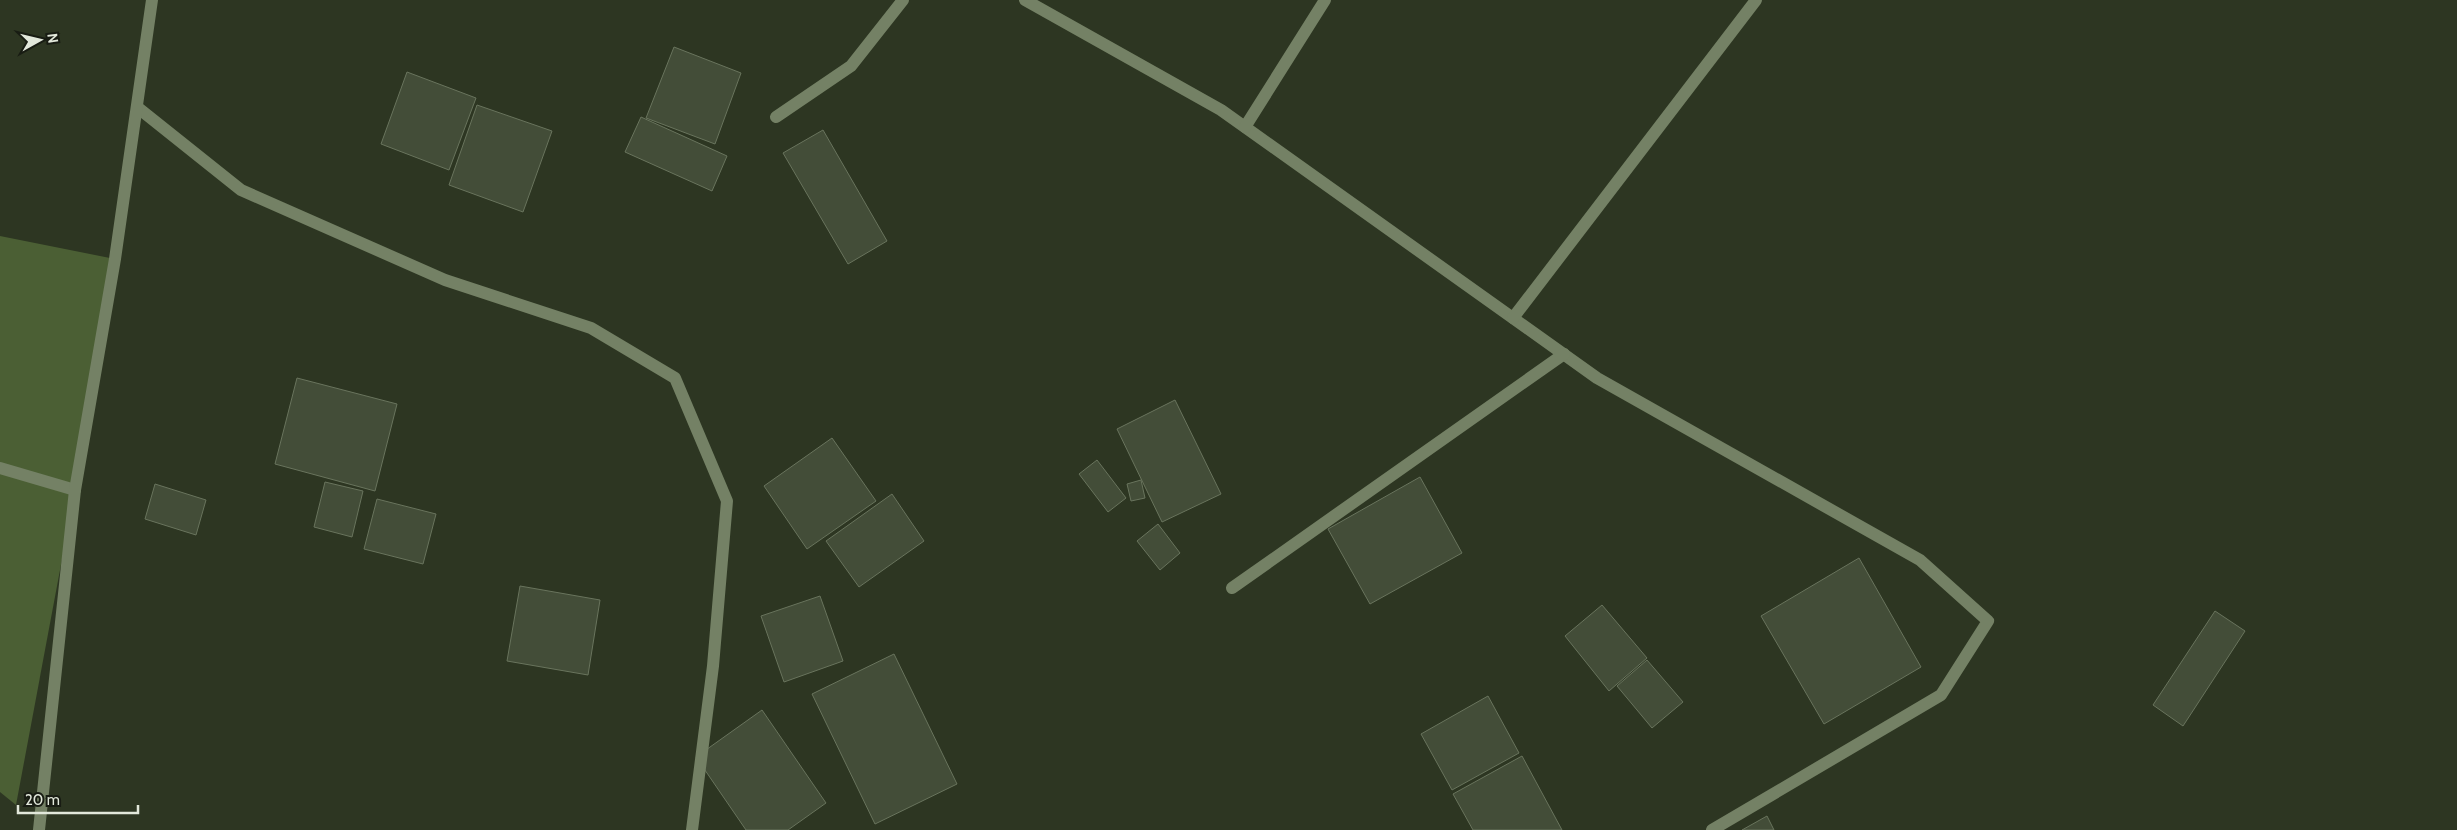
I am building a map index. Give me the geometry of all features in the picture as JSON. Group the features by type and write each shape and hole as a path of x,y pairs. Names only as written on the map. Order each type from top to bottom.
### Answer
{"street":[{"path":"39,830 75,490 115,259 152,0"},
{"path":"776,117 851,66 903,0"},
{"path":"1025,0 1221,110 1597,378 1920,560 1988,621 1941,695 1712,830"},
{"path":"1245,127 1326,0"},
{"path":"1513,318 1756,0"},
{"path":"137,108 241,190 446,280 591,328 675,378 727,502 713,666 692,830"},
{"path":"1232,588 1564,354"},
{"path":"0,468 75,490"}],"green space":[{"path":"0,236 115,259 75,490 16,805 0,792"}],"building":[{"path":"674,47 741,73 715,144 646,118"},
{"path":"407,72 476,98 449,170 381,144"},
{"path":"477,105 552,131 523,212 449,185"},
{"path":"641,117 727,156 712,191 625,152"},
{"path":"823,130 887,241 848,264 783,153"},
{"path":"297,378 397,404 375,491 275,464"},
{"path":"1175,400 1221,494 1162,522 1117,429"},
{"path":"832,438 876,501 807,549 764,486"},
{"path":"1097,460 1126,498 1108,512 1079,474"},
{"path":"1420,477 1462,553 1370,604 1328,529"},
{"path":"1141,480 1145,498 1131,501 1127,484"},
{"path":"325,482 363,491 352,537 314,527"},
{"path":"155,484 206,500 196,535 145,519"},
{"path":"892,494 924,541 859,587 826,541"},
{"path":"377,499 436,514 423,564 364,549"},
{"path":"1158,524 1180,553 1160,570 1137,541"},
{"path":"1859,558 1921,667 1824,724 1761,616"},
{"path":"520,586 600,600 588,675 507,661"},
{"path":"820,596 843,661 784,682 761,616"},
{"path":"1602,605 1647,658 1609,691 1565,636"},
{"path":"2215,611 2245,631 2183,726 2153,705"},
{"path":"894,654 957,784 875,824 812,694"},
{"path":"1647,660 1683,702 1652,728 1617,686"},
{"path":"1488,696 1519,753 1452,790 1421,734"},
{"path":"762,710 826,803 788,830 746,830 696,757"},
{"path":"1522,756 1562,830 1473,830 1453,794"},
{"path":"1767,816 1774,830 1742,830"}]}
